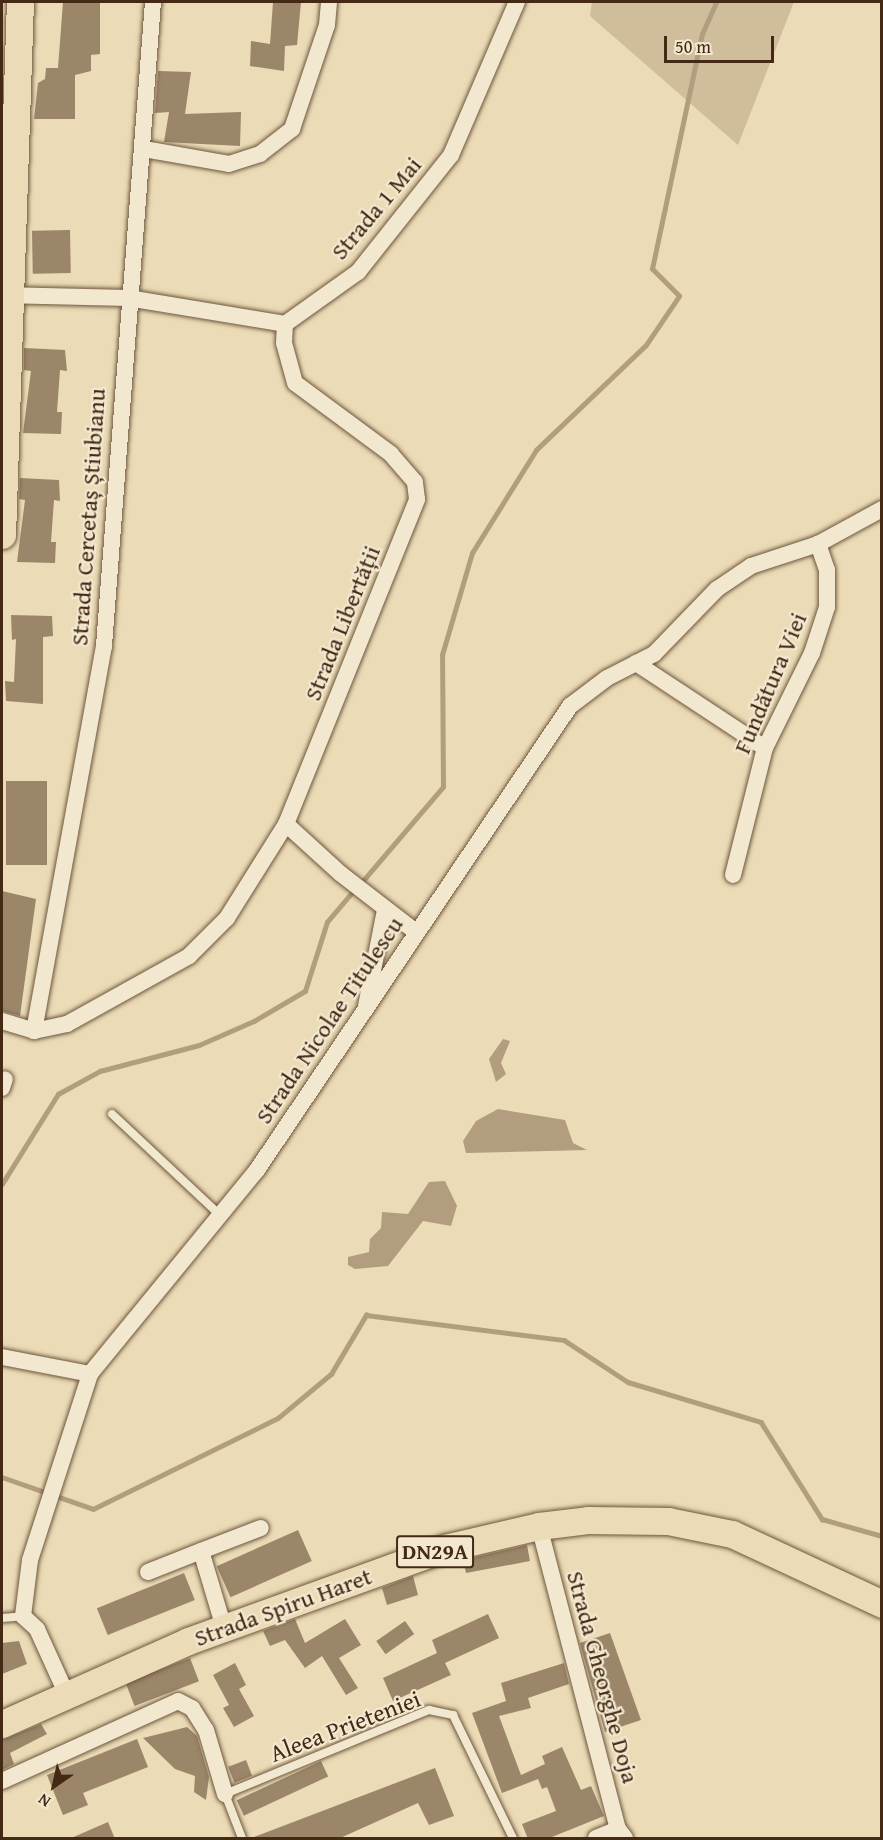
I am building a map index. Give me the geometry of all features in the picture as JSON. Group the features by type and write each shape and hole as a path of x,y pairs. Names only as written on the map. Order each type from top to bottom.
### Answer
{"main road":[{"path":"2,535 4,295 20,2"},
{"name":"Strada Spiru Haret","path":"2,1724 66,1693 224,1628 445,1548 539,1526 588,1520 668,1521 732,1534 882,1604"}],"street":[{"name":"Strada Cercetaș Știubianu","path":"34,1031 104,646 128,298 144,149 153,2"},
{"path":"144,149 229,164 260,154 292,129 327,25 328,2"},
{"name":"Strada 1 Mai","path":"285,324 358,272 451,155 517,2"},
{"path":"4,295 128,298 285,324"},
{"name":"Strada Libertății","path":"34,1031 67,1024 189,956 227,918 286,824 417,499 415,482 392,454 295,383 284,344 285,324"},
{"name":"Strada Nicolae Titulescu","path":"23,1616 30,1560 58,1466 90,1374 257,1170 364,1016 416,932 570,706 607,678 654,654 717,589 751,566 818,544 882,509"},
{"name":"Fundătura Viei","path":"733,875 765,748 812,653 827,607 827,570 818,544"},
{"path":"636,663 765,748"},
{"path":"286,824 341,874 416,932"},
{"path":"364,1016 385,910"},
{"path":"2,1021 34,1031"},
{"path":"2,1357 90,1374"},
{"name":"Strada Gheorghe Doja","path":"539,1526 621,1834"},
{"path":"148,1572 261,1528"},
{"path":"201,1551 224,1628"},
{"path":"23,1616 37,1629 66,1693"},
{"path":"2,1781 178,1701 192,1708 210,1738 225,1794"},
{"path":"596,1839 621,1834"}],"lane":[{"path":"112,1114 219,1214"},
{"path":"2,1618 23,1616"},
{"name":"Aleea Prieteniei","path":"225,1794 429,1710 453,1715 513,1839"},
{"path":"225,1794 242,1839"}],"shaded area":[{"path":"592,2 794,2 738,145 590,16"},
{"path":"503,1039 510,1041 501,1063 506,1074 496,1082 489,1059"},
{"path":"498,1109 565,1120 573,1143 587,1150 466,1153 463,1141 476,1121"},
{"path":"445,1181 457,1206 451,1226 423,1221 388,1266 355,1269 348,1265 348,1257 369,1252 370,1239 381,1228 382,1212 408,1214 429,1182"}],"building":[{"path":"63,2 100,2 100,54 91,55 91,71 75,75 75,119 34,119 38,83 45,79 46,68 58,68"},
{"path":"273,2 301,2 297,45 285,46 284,71 250,66 251,41 270,44"},
{"path":"158,71 191,72 185,114 241,112 240,146 164,142 169,112 155,113"},
{"path":"70,230 71,273 33,274 32,231"},
{"path":"24,348 65,350 67,371 60,370 57,412 62,412 61,434 23,433 31,371 24,370"},
{"path":"20,478 59,480 60,501 54,500 51,542 56,542 55,563 17,562 25,500 19,499"},
{"path":"11,615 52,616 53,636 43,637 43,704 6,701 5,681 14,682 16,639 12,640"},
{"path":"6,781 47,781 47,865 6,865"},
{"path":"2,891 36,899 20,1016 2,1011"},
{"path":"298,1530 312,1561 231,1597 217,1566"},
{"path":"527,1545 530,1561 466,1573 463,1560"},
{"path":"184,1573 195,1600 108,1635 97,1608"},
{"path":"413,1576 418,1595 387,1605 382,1588"},
{"path":"488,1614 499,1638 445,1663 451,1675 393,1701 383,1678 437,1653 432,1640"},
{"path":"295,1619 305,1643 345,1619 361,1645 339,1658 358,1688 346,1695 322,1656 305,1668 285,1640 270,1646 263,1631"},
{"path":"405,1621 414,1634 386,1654 376,1641"},
{"path":"610,1633 641,1720 605,1732 580,1643"},
{"path":"19,1641 27,1664 2,1674 2,1643"},
{"path":"190,1658 199,1681 135,1706 126,1683"},
{"path":"235,1663 246,1685 239,1689 254,1716 234,1727 223,1708 229,1705 213,1675"},
{"path":"564,1663 569,1684 528,1698 531,1708 499,1716 521,1775 545,1764 542,1756 562,1747 581,1790 591,1786 604,1816 547,1839 528,1839 522,1824 556,1811 547,1787 542,1789 538,1779 502,1793 472,1713 506,1701 501,1683"},
{"path":"41,1724 47,1734 10,1753 14,1764 2,1770 2,1740"},
{"path":"187,1727 197,1736 209,1777 206,1800 194,1792 195,1776 175,1769 143,1738"},
{"path":"137,1739 148,1767 83,1793 88,1805 63,1815 47,1775"},
{"path":"246,1760 252,1776 234,1783 228,1767"},
{"path":"321,1761 328,1776 244,1816 237,1800"},
{"path":"435,1768 454,1816 429,1825 418,1803 338,1839 249,1839"},
{"path":"108,1822 115,1839 69,1839"}],"waterway":[{"path":"361,883 443,787 442,655 472,553 536,450 646,345 679,296 652,269 702,34 716,2"},
{"path":"2,1184 58,1094 100,1071 199,1045 254,1021 305,991 327,922 355,889"},
{"path":"56,1496 93,1509 278,1418 331,1374 366,1315 564,1340 628,1382 761,1422 822,1519 882,1536"},
{"path":"2,1477 48,1493"}]}
